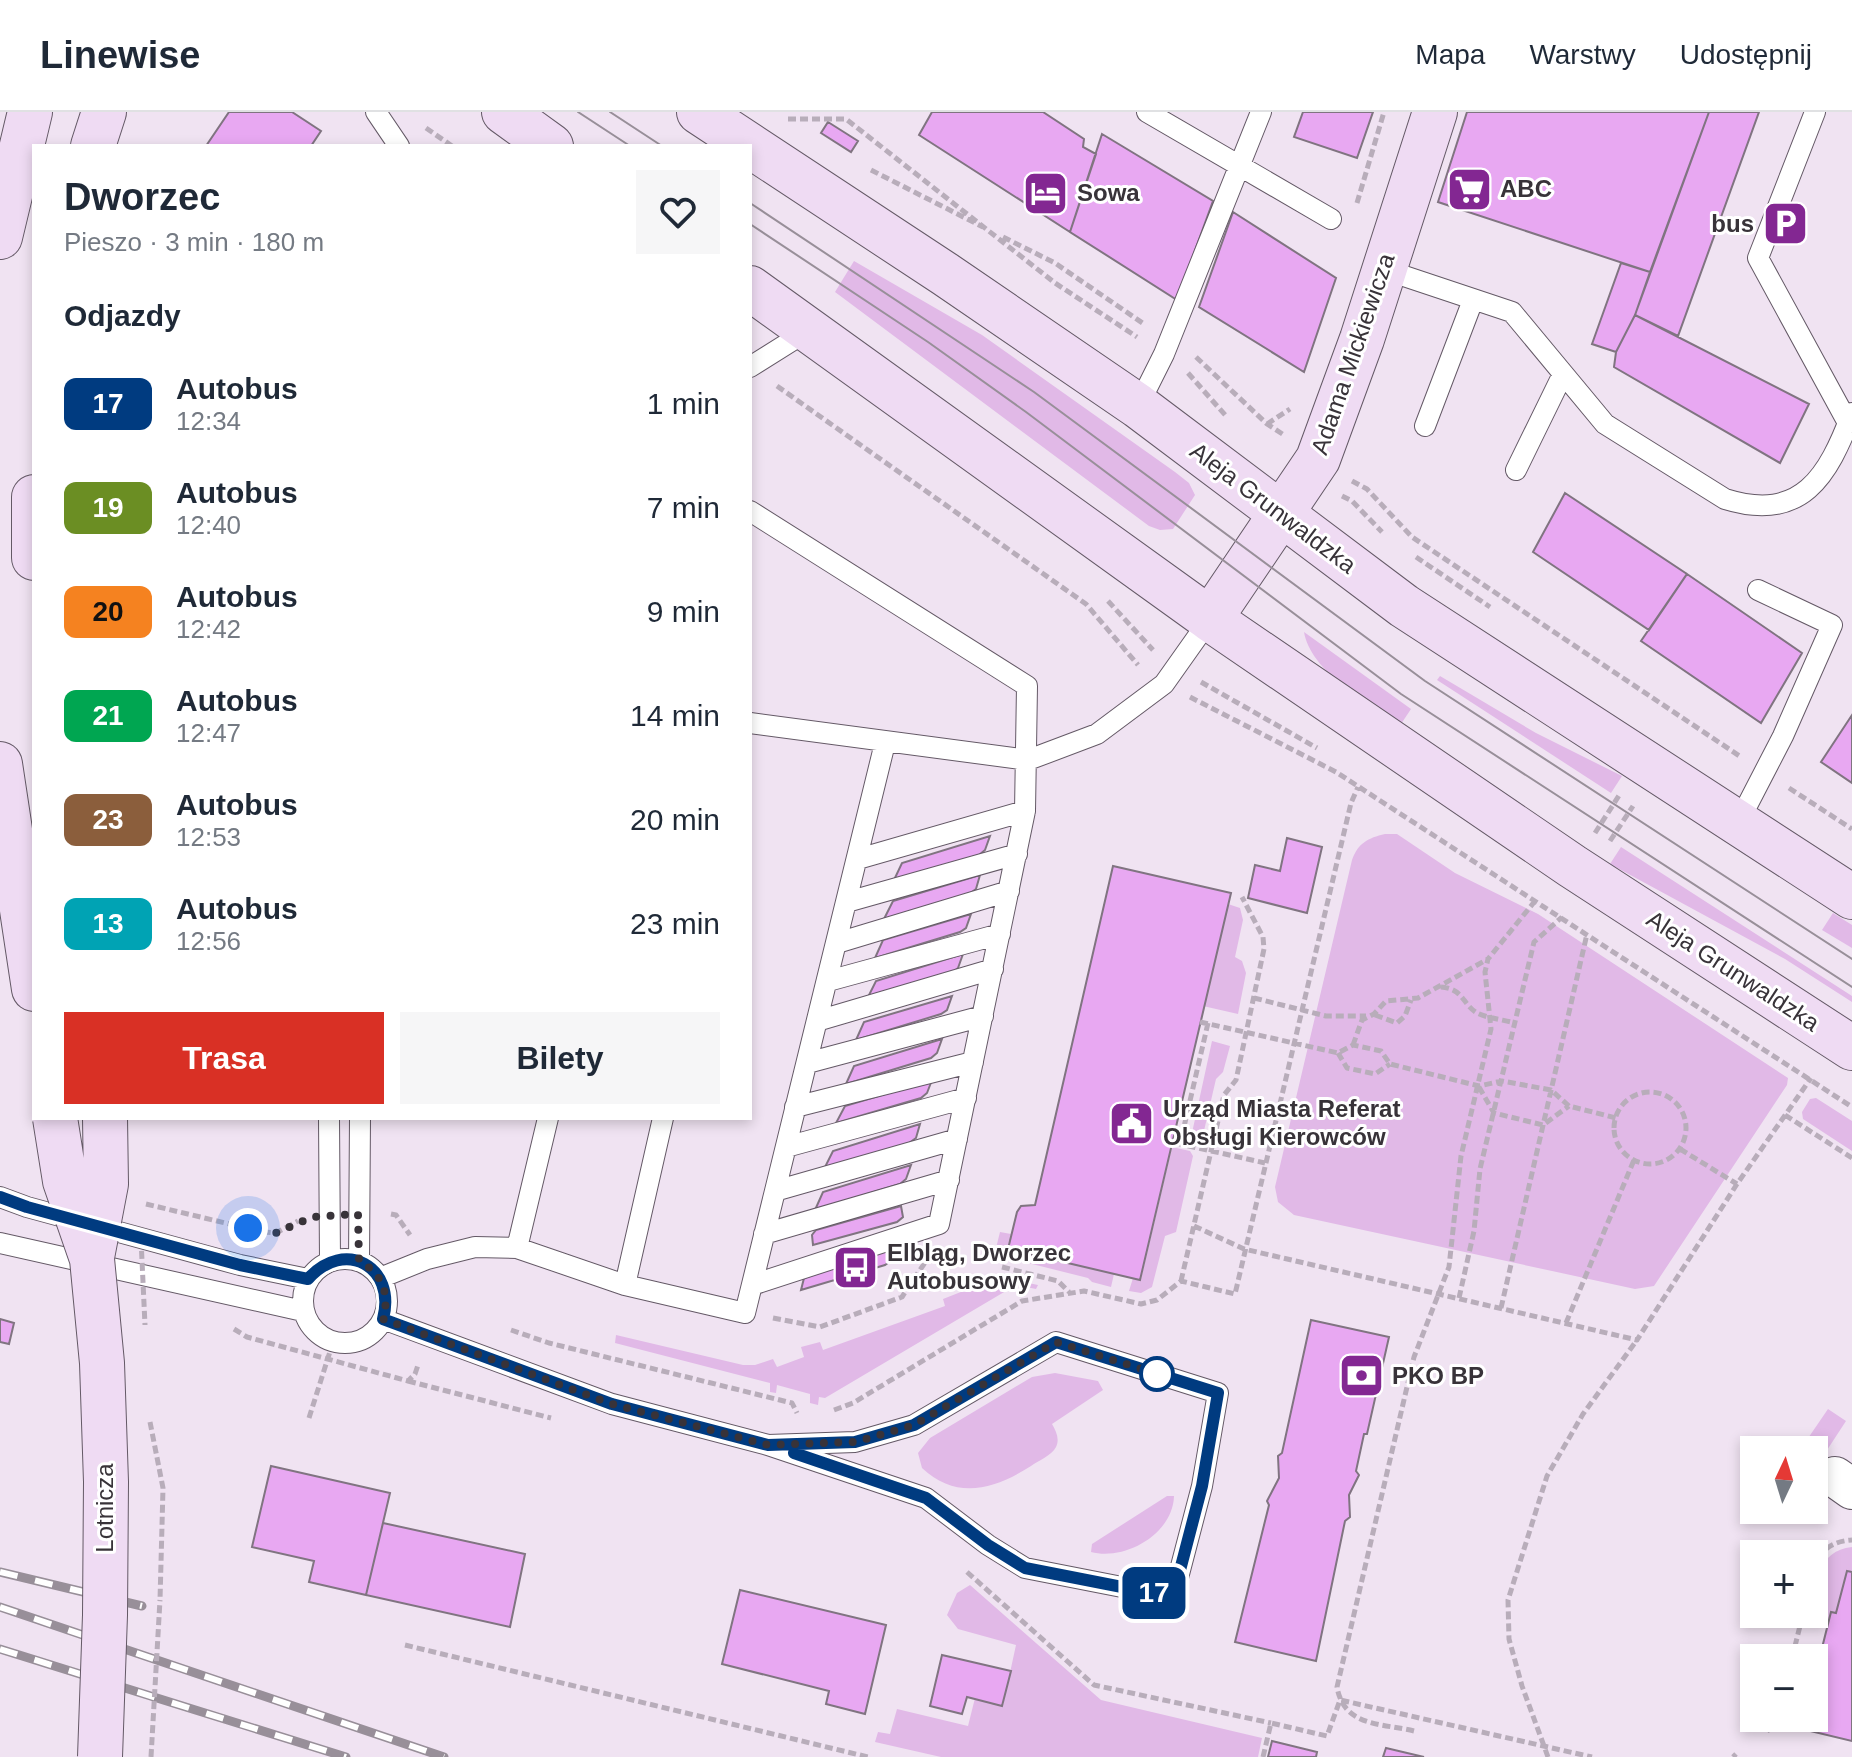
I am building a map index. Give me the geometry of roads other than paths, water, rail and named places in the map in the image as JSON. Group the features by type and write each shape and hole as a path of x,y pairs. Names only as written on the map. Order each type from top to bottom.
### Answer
{"main road":[{"path":"0,237 30,112"},
{"path":"94,144 104,112"},
{"path":"504,112 548,144"},
{"name":"Aleja Grunwaldzka","path":"699,112 748,144"},
{"name":"Adama Mickiewicza","path":"1210,619 1312,467 1362,339 1435,112"},
{"name":"Aleja Grunwaldzka","path":"752,147 1138,406 1404,606 1852,897"},
{"name":"Aleja Grunwaldzka","path":"752,289 1210,619 1580,871 1852,1048"},
{"path":"0,764 4,820 32,978"},
{"name":"Lotnicza","path":"55,1120 65,1181 92,1259 102,1363 106,1482 100,1757"},
{"name":"Lotnicza","path":"92,1259 106,1184 105,1120"}],"lane":[{"path":"376,112 398,144"},
{"path":"1147,112 1331,219"},
{"path":"1138,406 1166,348 1261,112"},
{"path":"1383,269 1512,312 1605,424 1725,499 1742,505 1760,506 1810,491 1823,477 1850,418 1758,258 1815,112"},
{"path":"1425,426 1473,300"},
{"path":"752,366 809,330"},
{"path":"1516,470 1563,374"},
{"path":"752,512 1027,686 1028,760 1025,811 1017,854 939,1224 752,1285"},
{"path":"1738,823 1832,625 1758,590"},
{"path":"752,727 1028,760 1097,734 1164,684 1210,619"},
{"path":"380,1278 427,1259 475,1247 517,1248 625,1285 745,1313 885,743"},
{"path":"858,859 1025,811"},
{"path":"847,902 1017,854"},
{"path":"837,943 1009,891"},
{"path":"828,981 1000,934"},
{"path":"817,1021 993,969"},
{"path":"807,1063 983,1016"},
{"path":"795,1107 973,1062"},
{"path":"786,1147 966,1098"},
{"path":"329,1120 330,1261"},
{"path":"359,1261 360,1120"},
{"path":"517,1248 548,1120"},
{"path":"625,1285 663,1120"},
{"path":"775,1191 957,1139"},
{"path":"764,1234 949,1180"},
{"path":"0,1197 240,1265 308,1279"},
{"path":"0,1243 303,1311"},
{"path":"330,1261 359,1261 371,1267 386,1291 387,1305 383,1319 362,1340 333,1342 320,1335 303,1311 303,1295 308,1279 330,1261"},
{"path":"383,1319 612,1404 768,1445 926,1498 988,1545 1025,1568 1173,1597 1202,1486 1218,1393 1056,1342 914,1425 855,1442 768,1445"}],"tram line":[{"path":"578,112 627,144"},
{"path":"610,112 659,144"},
{"path":"752,204 1034,392 1425,681 1852,959"},
{"path":"752,225 928,342 1026,412 1401,694 1852,987"}],"railway":[{"path":"0,1572 142,1606"},
{"path":"0,1607 444,1757"},
{"path":"0,1649 346,1757"}],"place":[{"name":"ABC","path":"1469,189"},
{"name":"Sowa","path":"1046,193"},
{"name":"bus","path":"1785,224"},
{"name":"Urząd Miasta Referat Obsługi Kierowców","path":"1132,1123"},
{"name":"Elbląg, Dworzec Autobusowy","path":"856,1267"},
{"name":"PKO BP","path":"1361,1376"}]}
